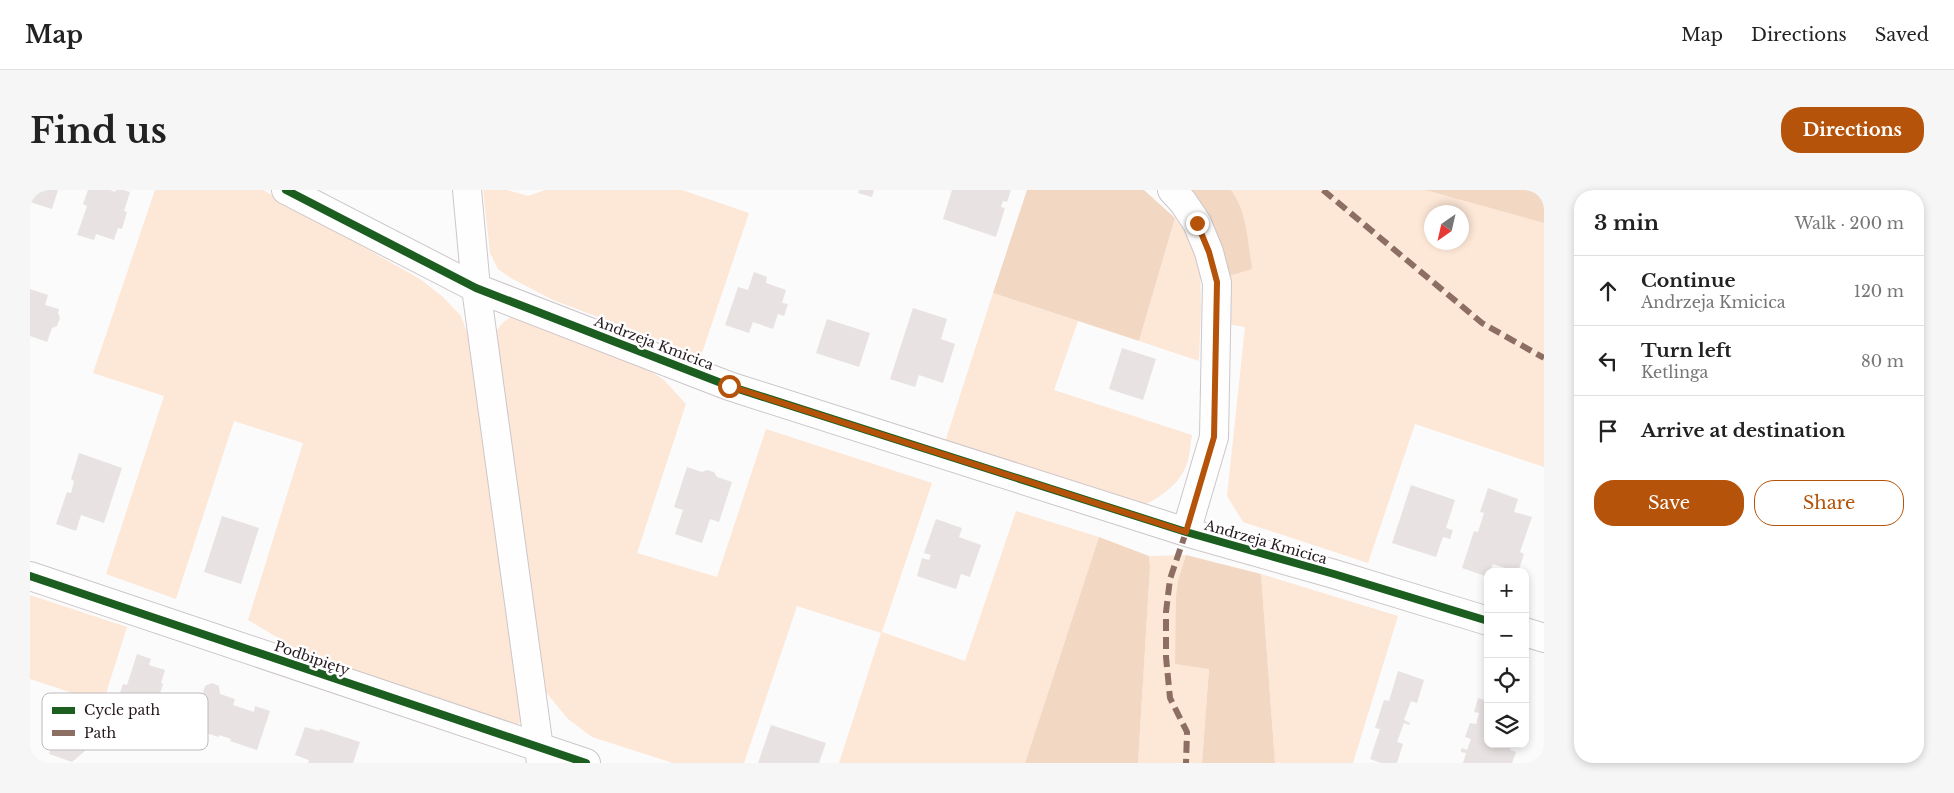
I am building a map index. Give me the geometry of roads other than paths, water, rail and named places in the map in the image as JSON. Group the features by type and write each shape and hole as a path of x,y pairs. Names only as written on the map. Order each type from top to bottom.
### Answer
{"street":[{"name":"Andrzeja Kmicica","path":"286,190 476,288 729,386 1186,532 1484,620"},
{"path":"467,190 476,288 540,756"},
{"path":"1172,190 1197,223 1209,252 1217,282 1214,437 1186,532"},
{"name":"Podbipięty","path":"30,576 540,756 586,763"},
{"path":"1529,633 1544,638"}]}
